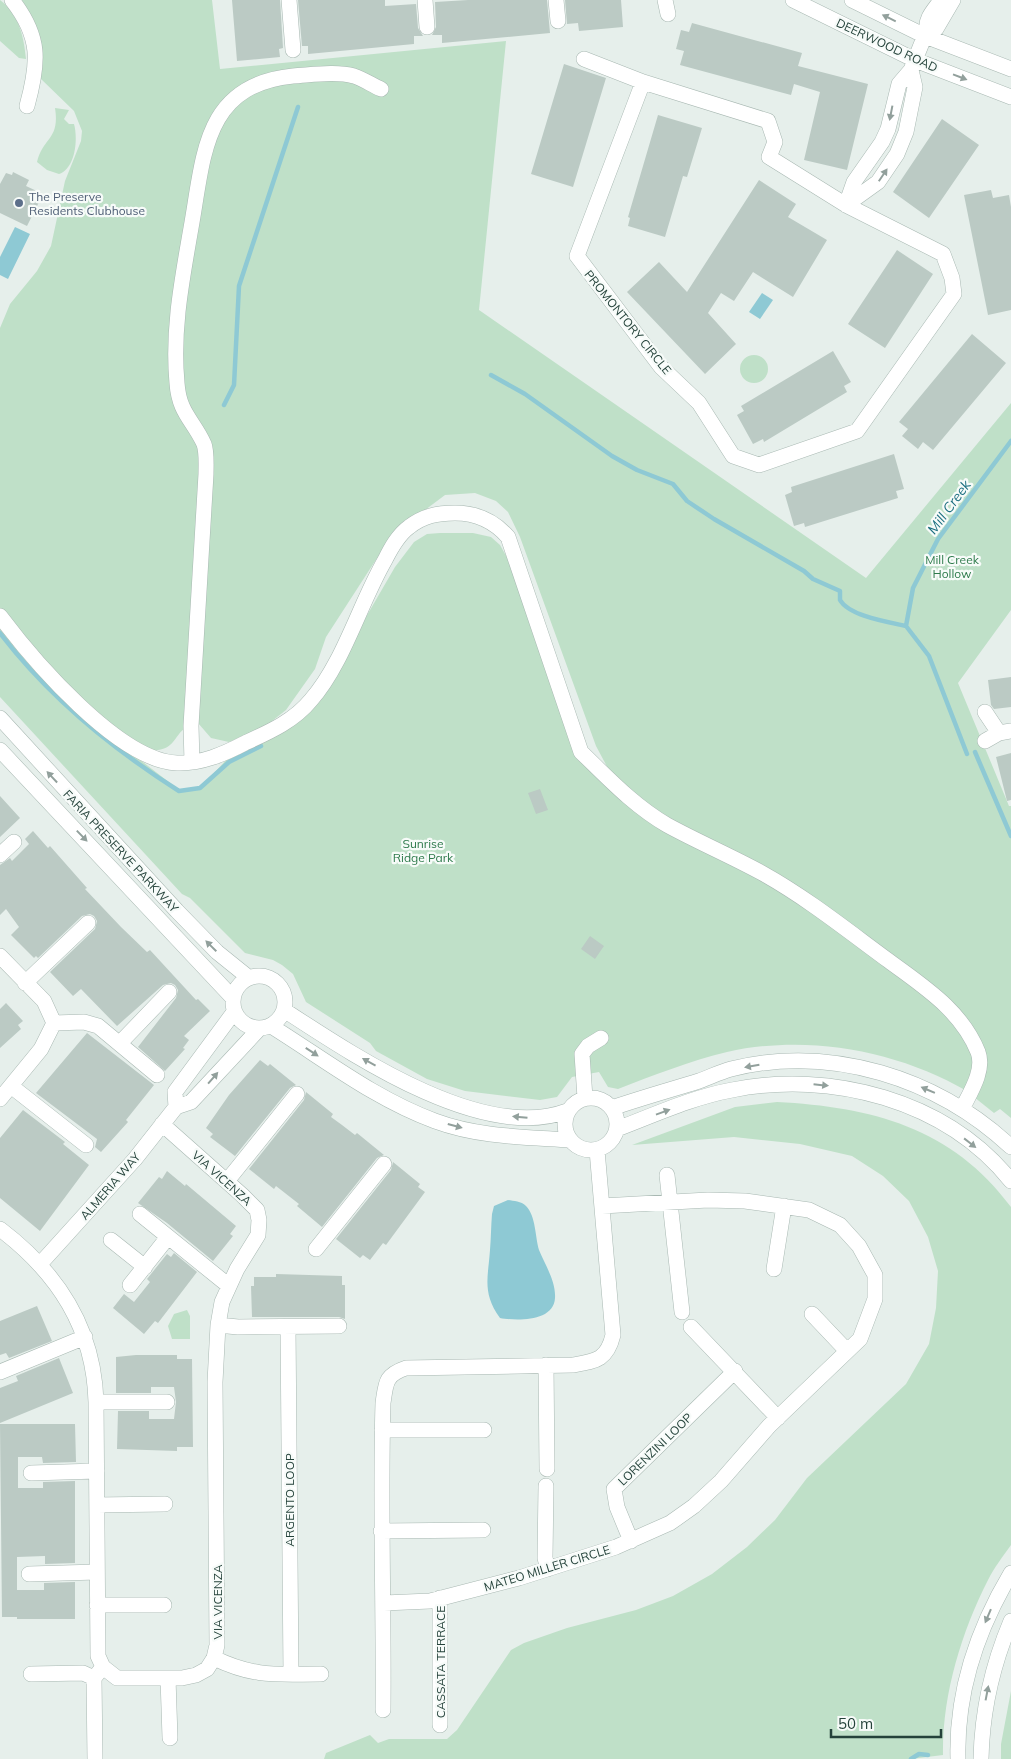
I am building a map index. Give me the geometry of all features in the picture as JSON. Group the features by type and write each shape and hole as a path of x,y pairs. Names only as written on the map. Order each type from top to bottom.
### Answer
{"street":[{"path":"12,0 26,18 32,36 36,63 27,106"},
{"path":"289,0 293,50"},
{"path":"425,0 427,27"},
{"path":"556,0 558,21"},
{"name":"DEERWOOD ROAD","path":"793,0 913,65 1011,97"},
{"name":"DEERWOOD ROAD","path":"852,0 1011,69"},
{"path":"846,205 878,182 897,154 906,132 915,87 913,65 926,33 928,18 941,0"},
{"path":"926,33 936,29 953,0"},
{"path":"584,58 642,82"},
{"path":"192,762 191,726 206,474 205,445 180,405 177,383 176,332 187,250 203,165 213,126 236,95 270,78 315,75 353,76 381,89"},
{"name":"PROMONTORY CIRCLE","path":"642,82 768,122 775,142 770,158 846,205 942,254 952,278 954,294 857,430 759,465 733,456 699,403 661,366 576,256 642,82"},
{"path":"0,616 18,640 62,689 106,728 142,753 175,764 200,762 267,733 292,718 311,700 335,664 369,587 395,541 408,527 426,516 440,513 482,517 498,525 508,537 581,752 608,776 619,790 666,824 761,873 829,916 931,991 946,1005 966,1031 978,1054 980,1066 962,1109"},
{"path":"985,712 1005,732 985,741"},
{"name":"FARIA PRESERVE PARKWAY","path":"0,718 176,911 248,978"},
{"name":"FARIA PRESERVE PARKWAY","path":"0,750 232,997"},
{"path":"0,855 14,842"},
{"path":"25,983 88,923"},
{"path":"0,956 44,1001 54,1023"},
{"path":"265,1027 280,1018 284,1010 284,993 273,980 256,975 241,982 232,997 234,1012 244,1024 265,1027 400,1106 436,1121 506,1137 570,1140"},
{"path":"120,1043 169,992"},
{"path":"284,1010 372,1064 416,1088 450,1103 486,1113 520,1118 551,1118 567,1111 578,1100 585,1098 603,1100 616,1114 617,1129 610,1142 597,1150 582,1149 570,1140 564,1126 567,1111"},
{"name":"ALMERIA WAY","path":"176,1107 175,1092 234,1012"},
{"path":"54,1023 84,1022 91,1024 110,1034 157,1074"},
{"path":"0,1098 41,1049 54,1023"},
{"name":"ALMERIA WAY","path":"41,1264 135,1159 176,1107 192,1102 265,1027"},
{"path":"585,1098 582,1054 588,1046 601,1038"},
{"path":"612,1108 731,1069 799,1060 868,1068 944,1097 1011,1146"},
{"path":"617,1129 704,1097 731,1090 779,1084 821,1084 904,1104 945,1124 975,1147 1011,1181"},
{"path":"11,1086 86,1145"},
{"path":"227,1181 298,1094"},
{"name":"VIA VICENZA","path":"31,1674 98,1673 117,1678 168,1678 196,1675 207,1669 214,1658 217,1645 215,1390 218,1325 222,1302 258,1235 260,1227 257,1210 162,1124"},
{"path":"383,1710 382,1430 386,1385 389,1377 395,1372 424,1366 546,1365 594,1361 604,1356 611,1346 614,1335 597,1150"},
{"path":"316,1249 384,1164"},
{"path":"668,1175 682,1312"},
{"name":"MATEO MILLER CIRCLE","path":"384,1603 440,1598 548,1569 616,1548 670,1523 694,1506 721,1482 778,1418 860,1339 875,1299 875,1275 859,1246 840,1225 809,1210 745,1200 602,1206"},
{"path":"774,1269 784,1206"},
{"path":"140,1214 229,1286"},
{"path":"0,1229 41,1264 68,1300 85,1337 93,1366 96,1402 98,1656 95,1759"},
{"path":"130,1285 168,1237"},
{"path":"111,1240 144,1267"},
{"path":"812,1314 848,1351"},
{"path":"218,1325 339,1326"},
{"name":"ARGENTO LOOP","path":"288,1327 291,1674"},
{"path":"691,1327 778,1418"},
{"path":"0,1372 85,1337"},
{"path":"546,1365 547,1470"},
{"name":"LORENZINI LOOP","path":"631,1541 617,1507 614,1489 735,1372"},
{"path":"96,1402 167,1402"},
{"path":"382,1430 484,1430"},
{"path":"32,1473 97,1471"},
{"path":"546,1486 545,1558 548,1569"},
{"path":"97,1505 165,1504"},
{"path":"381,1531 483,1530"},
{"path":"29,1574 97,1572"},
{"path":"958,1759 957,1735 963,1690 975,1647 994,1600 1011,1573"},
{"name":"CASSATA TERRACE","path":"440,1598 440,1725"},
{"path":"97,1604 164,1605"},
{"path":"981,1759 982,1730 987,1690 1011,1621"},
{"path":"214,1658 245,1671 261,1674 321,1674"},
{"path":"168,1678 170,1738"}],"green space":[{"path":"0,0 16,19 24,42 26,59 19,58 0,41"},
{"name":"Mill Creek Hollow","path":"22,0 212,0 220,69 506,41 479,310 866,578 1011,403 1011,610 958,683 1009,806 1011,806 1011,1118 1000,1109 994,1113 974,1097 983,1068 947,998 665,818 611,774 596,746 520,537 508,512 496,501 475,493 445,495 405,525 379,555 326,637 315,669 286,710 267,725 229,742 211,738 198,723 185,728 171,745 163,749 142,747 122,734 99,715 51,668 0,610 0,328 10,304 37,271 51,246 65,181 81,141 82,131 74,111 40,78 34,22"},
{"path":"55,108 69,110 64,119 69,124 74,124 76,137 74,152 69,166 59,174 47,170 37,162 43,148 53,133 56,118"},
{"path":"754,355 764,359 768,369 764,379 754,383 744,379 740,369 744,359"},
{"name":"Sunrise Ridge Park","path":"473,533 491,537 500,545 509,561 577,757 862,946 939,1003 966,1039 975,1064 967,1091 911,1065 881,1056 850,1049 788,1045 757,1047 727,1052 686,1064 618,1089 608,1087 599,1072 572,1077 557,1097 540,1100 465,1091 427,1079 376,1051 370,1043 306,1002 293,974 282,965 273,960 245,953 190,898 182,894 0,697 0,627 26,661 65,702 174,786 183,791 193,790 205,783 226,760 330,679 395,567 414,542 427,534"},
{"path":"777,1102 845,1109 877,1116 907,1126 936,1140 963,1158 988,1180 1011,1207 1011,1545 988,1580 969,1621 950,1688 946,1710 943,1755 911,1759 324,1759 326,1753 370,1735 378,1743 389,1739 447,1739 457,1730 511,1650 524,1643 567,1628 636,1610 673,1596 712,1574 747,1547 775,1520 807,1478 906,1384 929,1344 936,1308 938,1271 928,1237 909,1201 883,1176 852,1156 800,1144 734,1137 632,1145 735,1107"},
{"path":"187,1310 190,1316 190,1339 172,1339 168,1326 174,1314"},
{"path":"1011,1691 1011,1759 1001,1759 1001,1744"}],"water":[{"path":"15,227 30,234 8,279 0,275 0,257"},
{"path":"762,293 773,300 760,319 749,312"},
{"path":"508,1200 522,1203 532,1215 539,1250 554,1285 555,1298 553,1306 548,1312 533,1318 515,1320 500,1318 494,1309 488,1293 492,1214 494,1206"}],"building":[{"path":"232,0 280,0 283,48 279,49 280,57 237,61"},
{"path":"298,0 385,0 385,6 416,4 418,28 423,36 414,36 414,44 308,54 308,46 302,46"},
{"path":"547,0 550,33 442,43 442,35 432,35 436,27 435,2"},
{"path":"565,0 621,0 623,27 579,31 578,23 567,24"},
{"path":"692,23 802,53 798,66 868,84 847,170 804,160 820,92 794,84 791,95 680,65 684,51 676,49 681,30 689,32"},
{"path":"564,64 606,78 573,187 531,174"},
{"path":"658,115 702,128 687,177 683,176 665,237 628,226 630,218 628,217"},
{"path":"942,119 979,145 929,218 893,192"},
{"name":"The Preserve Residents Clubhouse","path":"13,172 29,180 26,186 43,194 27,226 0,213 0,184 6,173 12,175"},
{"path":"759,180 796,204 788,217 827,240 793,297 753,272 734,301 721,293 708,313 736,344 705,374 627,292 659,262 687,292"},
{"path":"991,190 993,198 1009,195 1011,207 1011,310 988,315 964,195"},
{"path":"897,250 933,274 885,348 848,324"},
{"path":"972,334 1006,363 933,450 923,442 918,449 902,436 908,429 899,422"},
{"path":"833,351 851,382 844,386 847,392 764,442 763,439 753,444 737,415 744,411 741,406"},
{"path":"894,454 904,489 896,491 898,498 805,527 804,523 794,526 785,495 792,492 791,487"},
{"path":"1011,677 1011,707 994,709 991,705 988,680"},
{"path":"1011,753 1011,800 1007,801 996,757"},
{"path":"540,789 548,810 536,814 528,793"},
{"path":"0,796 20,818 0,837"},
{"path":"33,831 48,848 50,846 87,888 85,889 121,927 147,952 150,950 196,1000 198,999 210,1011 184,1036 189,1040 183,1048 185,1049 165,1071 138,1047 176,998 178,990 175,985 171,983 163,985 117,1026 81,989 73,996 50,972 95,929 97,921 94,916 90,914 82,916 38,958 36,956 34,958 11,935 19,927 6,909 0,915 0,865 10,858 12,861 29,844 25,839"},
{"path":"590,936 604,946 595,959 581,949"},
{"path":"6,1003 23,1021 18,1025 21,1029 0,1048 0,1009"},
{"path":"87,1033 154,1085 126,1120 128,1122 101,1152 95,1147 97,1139 36,1093"},
{"path":"260,1060 268,1066 270,1064 296,1085 290,1088 235,1156 210,1137 213,1134 206,1128 229,1095"},
{"path":"306,1092 333,1114 331,1117 355,1135 357,1133 384,1155 377,1158 322,1227 297,1206 299,1204 276,1186 274,1189 249,1169 304,1100"},
{"path":"23,1110 65,1142 63,1144 89,1165 40,1231 0,1198 0,1138"},
{"path":"393,1162 420,1184 418,1187 425,1192 386,1245 383,1243 370,1260 363,1255 360,1258 336,1239 391,1170"},
{"path":"167,1171 185,1186 186,1184 236,1226 230,1234 233,1236 213,1261 167,1223 138,1203 159,1177 162,1179"},
{"path":"174,1253 197,1272 158,1323 155,1321 144,1334 113,1308 124,1294 134,1302 150,1282 147,1279 167,1254 171,1257"},
{"path":"276,1274 342,1276 342,1285 345,1285 345,1319 339,1317 252,1317 251,1286 254,1286 254,1277 276,1277"},
{"path":"37,1306 52,1341 9,1358 6,1353 0,1355 0,1321"},
{"path":"177,1355 177,1359 192,1359 193,1447 177,1447 177,1451 117,1449 118,1411 149,1411 149,1419 174,1419 176,1402 174,1387 151,1387 151,1393 116,1393 116,1357"},
{"path":"59,1358 73,1393 0,1423 0,1388 18,1381 16,1376"},
{"path":"0,1424 75,1424 76,1462 43,1463 42,1457 18,1457 18,1488 43,1488 43,1482 75,1481 75,1563 45,1564 45,1556 17,1557 17,1590 44,1590 44,1583 75,1582 75,1619 17,1619 17,1617 2,1617"}],"waterway":[{"path":"224,405 234,385 239,286 298,107"},
{"path":"491,375 525,394 612,456 637,470 673,484 687,501 714,519 804,571 813,579 840,591 840,600 845,606 870,618 906,626"},
{"name":"Mill Creek","path":"967,754 929,656 906,626 913,588 938,539 1011,441"},
{"path":"0,633 39,679 82,720 129,757 179,791 200,788 229,762 261,746"},
{"path":"975,752 1011,836"},
{"path":"911,1759 919,1754 928,1755"}],"place":[{"name":"The Preserve Residents Clubhouse","path":"19,203"}]}
